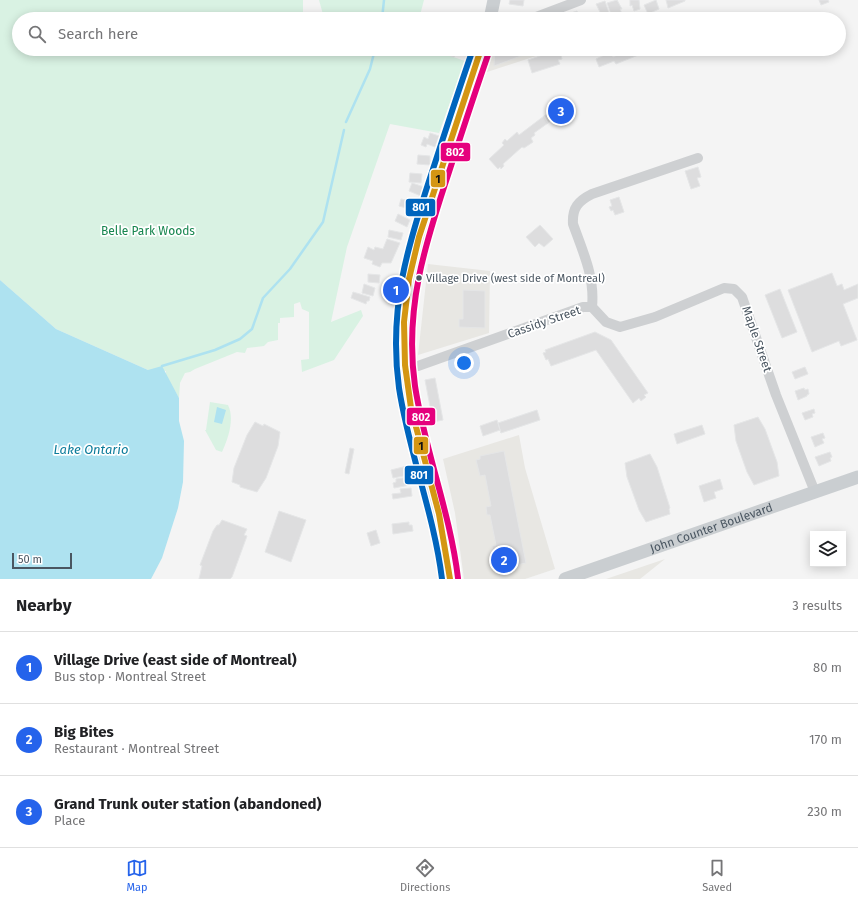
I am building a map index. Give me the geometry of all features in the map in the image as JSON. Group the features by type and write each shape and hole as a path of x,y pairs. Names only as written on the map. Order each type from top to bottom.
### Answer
{"main road":[{"path":"491,12 494,0"},
{"path":"450,579 441,522 411,407 405,367 405,313 411,264 428,206 479,56"},
{"name":"John Counter Boulevard","path":"564,579 858,477"}],"street":[{"path":"549,12 581,0"},
{"name":"Cassidy Street","path":"405,367 418,366 584,307 592,307 594,292 592,277 573,224 572,215 575,208 581,200 592,194 698,158"},
{"name":"Maple Street","path":"592,307 606,322 620,327 654,317 724,288 734,289 742,297 776,395 815,492"}],"shaded area":[{"path":"487,56 536,56 484,73"},
{"path":"428,264 490,271 489,333 418,355"},
{"path":"519,435 525,468 555,569 525,579 464,579 455,513 443,459"},
{"path":"665,559 640,579 606,579"}],"green space":[{"name":"Belle Park Woods","path":"0,0 303,0 303,12 12,12 12,56 450,56 465,61 439,133 390,124 347,247 331,322 361,310 363,316 334,360 302,372 301,360 309,359 309,312 302,309 300,302 294,304 294,317 280,318 280,323 278,323 278,340 268,342 264,346 247,348 245,353 237,352 185,373 180,383 179,398 166,376 166,371 148,370 56,329 0,280"},
{"name":"Belle Park Woods","path":"319,0 424,0 421,12 322,12"},
{"path":"210,402 228,405 230,411 230,429 222,452 216,450 205,430"}],"water":[{"name":"Lake Ontario","path":"0,280 56,329 148,370 162,366 179,398 179,421 184,441 183,482 178,508 162,558 151,579 0,579"},
{"path":"217,407 226,410 222,424 214,422"}],"building":[{"path":"510,0 524,0 523,6 509,4"},
{"path":"617,0 622,9 620,9 621,12 610,12 607,3"},
{"path":"630,0 639,0 640,9 634,11 632,5 630,6"},
{"path":"656,0 659,9 652,12 647,12 644,5"},
{"path":"666,0 685,0 685,1 668,8"},
{"path":"819,0 828,0 829,2 821,5"},
{"path":"605,1 609,12 600,12 596,4"},
{"path":"495,56 521,56 494,66"},
{"path":"540,56 561,56 562,59 558,60 560,64 532,73 528,60"},
{"path":"602,56 636,56 616,64 614,61 599,67 596,59"},
{"path":"568,98 575,108 555,123 552,120 548,123 544,116"},
{"path":"544,116 548,123 534,133 535,135 531,138 533,142 524,148 522,147 503,164 504,166 501,169 500,167 498,169 489,159 504,145 502,143 505,139 507,141 517,132 519,135"},
{"path":"430,133 439,136 435,147 427,144 426,147 421,145 424,137 428,139"},
{"path":"418,155 430,156 430,165 417,164"},
{"path":"698,167 701,177 697,178 700,186 691,189 685,171"},
{"path":"410,173 422,174 421,183 409,182"},
{"path":"412,183 424,187 421,196 409,191"},
{"path":"619,197 624,212 615,215 613,210 611,211 609,207 612,206 610,200"},
{"path":"401,199 416,202 417,199 420,201 417,211 399,206"},
{"path":"398,214 410,220 407,227 395,221"},
{"path":"540,225 553,239 544,247 539,243 535,247 526,237"},
{"path":"389,230 403,233 401,240 388,237"},
{"path":"387,239 400,243 391,263 382,263 380,267 372,264 373,261 364,258 368,247 374,250 375,247 383,249"},
{"path":"832,273 837,286 842,284 844,290 858,284 858,298 843,304 857,340 841,346 839,341 812,352 788,290"},
{"path":"368,274 380,275 379,283 368,282"},
{"path":"364,284 375,288 373,296 362,293"},
{"path":"780,289 797,332 782,338 765,295"},
{"path":"463,290 485,291 485,328 459,327 459,319 463,319"},
{"path":"353,292 370,297 369,301 367,301 366,304 351,298"},
{"path":"595,332 611,340 648,393 644,395 646,397 641,401 639,398 633,403 596,350 551,366 548,359 546,360 543,353 546,352 545,350"},
{"path":"805,367 808,374 795,379 792,372"},
{"path":"435,378 443,420 433,422 425,380"},
{"path":"804,388 805,390 808,389 809,394 798,400 795,391"},
{"path":"814,409 815,413 812,414 813,417 805,420 802,413"},
{"path":"537,410 540,420 501,433 498,423"},
{"path":"758,417 765,429 777,462 779,476 754,485 747,472 736,441 734,425"},
{"path":"497,420 501,433 500,430 483,436 480,426"},
{"path":"255,422 263,426 264,424 280,432 278,446 266,478 257,492 240,487 240,485 232,482 234,468 247,435"},
{"path":"702,425 705,434 677,444 674,434"},
{"path":"823,433 825,438 822,439 824,443 815,447 811,437"},
{"path":"350,448 354,449 349,474 345,473"},
{"path":"504,451 526,563 501,568 501,565 496,566 492,546 496,545 490,515 487,515 486,507 491,506 485,475 480,476 476,460 480,459 480,456"},
{"path":"830,452 832,457 830,458 831,461 819,466 815,457"},
{"path":"650,454 657,467 670,508 670,514 646,522 639,510 627,477 625,463"},
{"path":"407,466 409,475 393,478 391,470"},
{"path":"409,477 410,485 394,488 393,483 396,482 396,479"},
{"path":"720,479 723,489 714,492 716,498 704,502 699,486"},
{"path":"411,488 412,496 393,499 392,494 401,493 400,489"},
{"path":"279,511 306,520 291,562 265,552"},
{"path":"222,520 247,529 244,535 247,536 232,577 230,579 199,579 202,566 200,565 213,531"},
{"path":"409,522 409,525 412,525 413,531 393,534 392,524"},
{"path":"376,530 380,543 371,546 367,533"}],"waterway":[{"path":"383,12 384,0"},
{"path":"346,122 370,69 373,56"},
{"path":"162,366 215,350 240,339 252,329 263,298 290,269 323,222 344,130"}],"transit line":[{"name":"801","path":"442,579 428,507 403,412 396,359 396,331 398,303 408,250 471,56"},
{"name":"1","path":"450,579 439,514 411,408 405,365 404,322 409,279 419,237 479,56"},
{"name":"802","path":"458,578 444,505 419,410 412,358 412,330 419,277 432,225 488,56"}],"place":[{"name":"Grand Trunk outer station (abandoned)","path":"561,111"},
{"name":"Village Drive (west side of Montreal)","path":"419,278"},
{"name":"Village Drive (east side of Montreal)","path":"396,290"},
{"name":"Big Bites","path":"504,560"}]}
